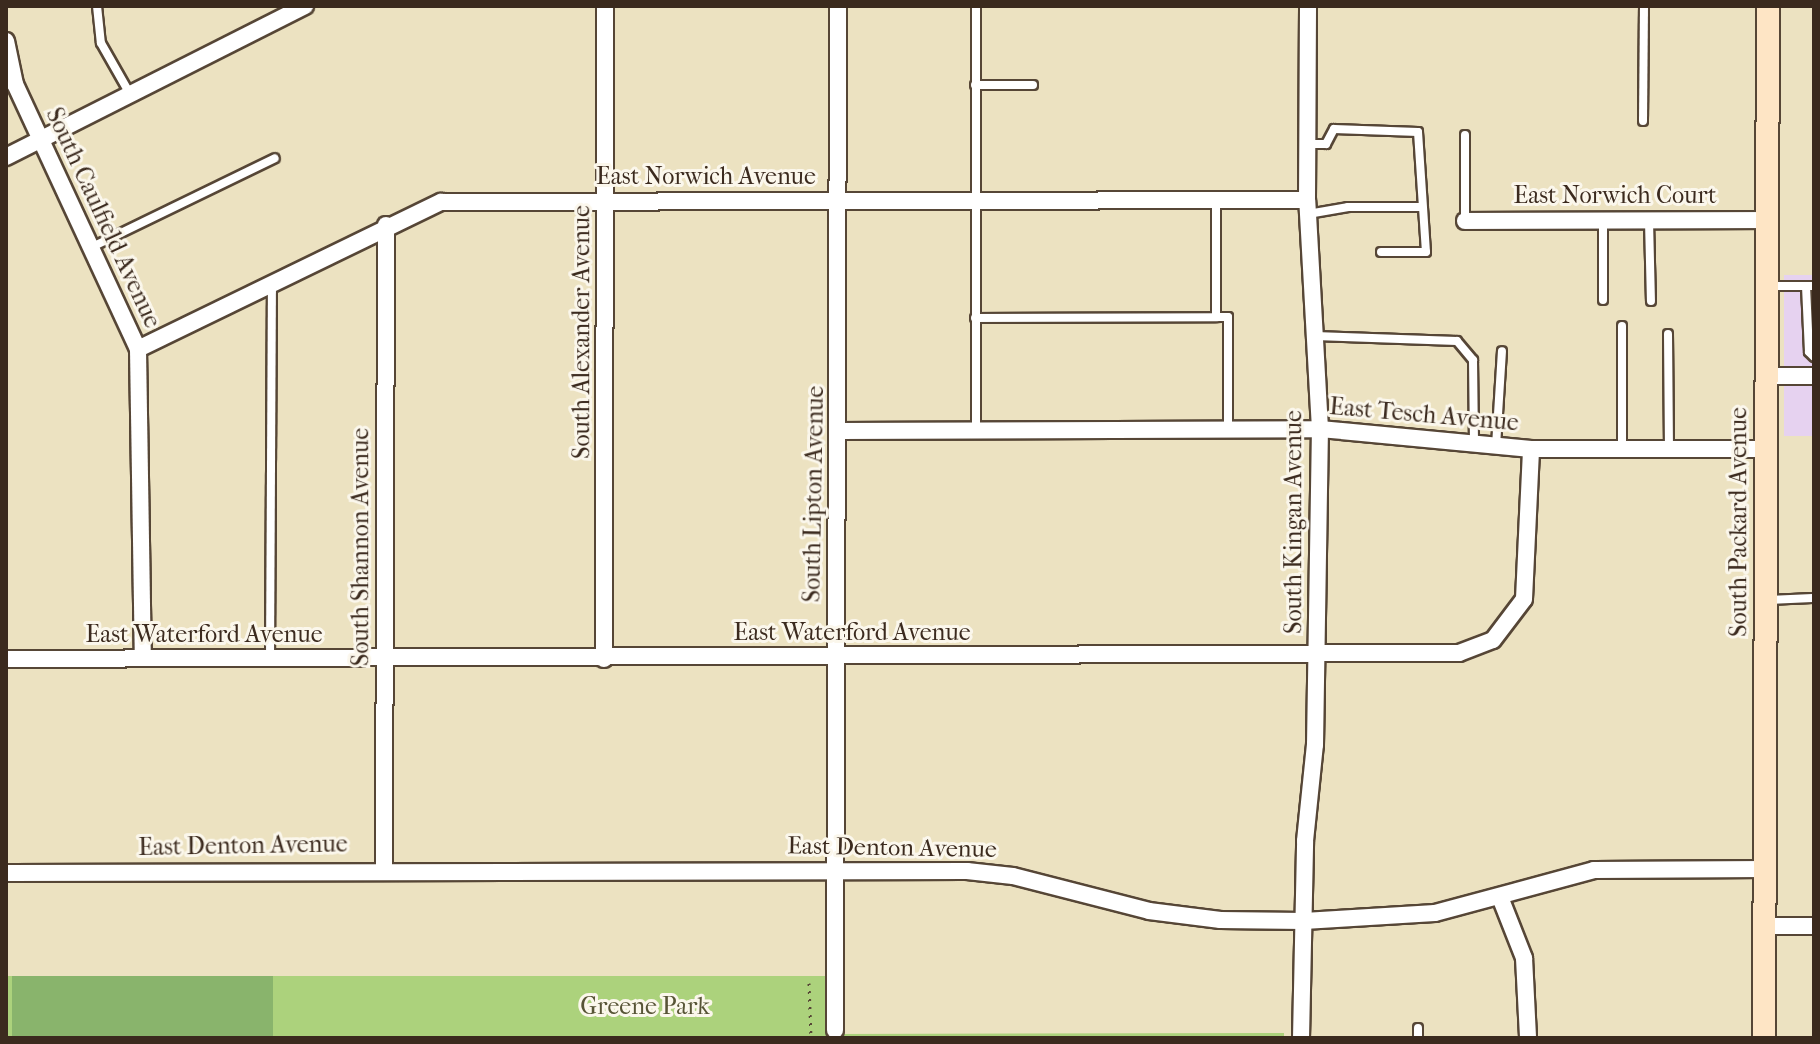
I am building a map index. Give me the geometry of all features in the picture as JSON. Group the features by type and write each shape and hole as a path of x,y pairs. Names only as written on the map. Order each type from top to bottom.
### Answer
{"street":[{"path":"6,157 305,6"},
{"name":"South Alexander Avenue","path":"604,659 605,6"},
{"name":"South Lipton Avenue","path":"835,1030 838,6"},
{"name":"South Kingan Avenue","path":"1301,1038 1318,654 1320,429 1308,207 1308,6"},
{"name":"South Packard Avenue","path":"1764,1038 1768,6"},
{"name":"South Caulfield Avenue","path":"6,41 15,84 138,349 143,658"},
{"name":"East Norwich Avenue","path":"138,349 386,225 441,202 1216,200 1308,207"},
{"name":"East Norwich Court","path":"1465,221 1766,220"},
{"name":"South Shannon Avenue","path":"384,868 386,225"},
{"path":"1766,376 1814,376"},
{"name":"East Tesch Avenue","path":"839,431 1320,429 1531,449 1765,449"},
{"name":"East Waterford Avenue","path":"6,659 604,659 1459,653 1493,640 1524,599 1531,449"},
{"name":"East Denton Avenue","path":"6,873 384,868 835,870 1013,876 1149,911 1220,920 1304,921 1435,913 1594,870 1765,869"},
{"path":"1500,897 1524,958 1528,1038"},
{"path":"1765,926 1814,926"}],"lane":[{"path":"97,6 101,43 130,95"},
{"path":"976,6 976,431"},
{"path":"1643,121 1644,6"},
{"path":"975,85 1033,85"},
{"path":"1308,144 1326,144 1334,129 1418,132 1426,252 1381,252"},
{"path":"1465,135 1465,221"},
{"path":"92,247 275,158"},
{"path":"1216,200 1216,317"},
{"path":"1308,207 1422,207"},
{"path":"1649,220 1651,301"},
{"path":"1603,221 1603,300"},
{"path":"270,658 272,282"},
{"path":"1766,286 1810,286 1814,357"},
{"path":"975,318 1228,317 1228,429"},
{"path":"1622,326 1622,449"},
{"path":"1668,334 1669,449"},
{"path":"1315,336 1457,341 1473,360 1474,444"},
{"path":"1496,447 1502,351"},
{"path":"1765,600 1814,598"},
{"path":"1418,1028 1418,1038"}],"path":[{"path":"809,983 811,1038"}],"shaded area":[{"path":"1784,275 1814,275 1814,436 1784,436"}],"green space":[{"name":"Greene Park","path":"6,976 837,976 837,1034 1284,1033 1284,1038 6,1038"},
{"path":"12,976 273,976 273,1038 12,1038"}]}
